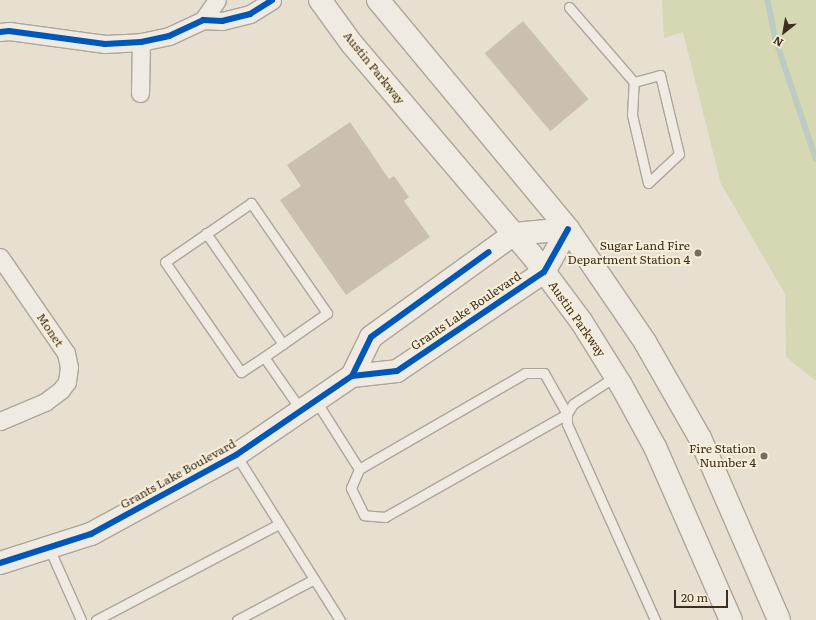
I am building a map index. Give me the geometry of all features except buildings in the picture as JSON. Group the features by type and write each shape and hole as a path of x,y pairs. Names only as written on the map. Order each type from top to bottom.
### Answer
{"main road":[{"name":"Austin Parkway","path":"320,0 352,44 514,234 581,321 616,376 658,455 732,620"},
{"path":"378,0 568,229 645,342 700,438 779,620"},
{"path":"514,234 568,229"},
{"name":"Grants Lake Boulevard","path":"0,563 91,534 236,455 352,376 397,371 544,272 568,229"},
{"name":"Grants Lake Boulevard","path":"352,376 371,337 514,234"}],"street":[{"path":"203,20 217,0"},
{"path":"0,32 9,31 105,44 141,42 170,36 203,20 222,21 250,14 272,0"},
{"path":"140,93 141,42"},
{"name":"Monet","path":"0,257 66,353 69,367 67,382 60,390 45,402 0,421"}],"lane":[{"path":"569,6 634,82 632,116 648,183 679,154 660,76 634,82"},
{"path":"251,203 327,314 241,372 165,262 206,234 251,203"},
{"path":"206,234 283,344"},
{"path":"264,357 309,406 359,469"},
{"path":"616,376 573,404 567,414 385,516 364,515 351,488 359,469 525,373 544,372 567,414 567,424 655,620"},
{"path":"236,455 340,620"},
{"path":"96,620 279,524"},
{"path":"49,548 81,620"},
{"path":"237,620 314,579"}],"green space":[{"path":"662,0 816,0 816,381 786,357 785,294 721,184 683,32 664,38"}],"waterway":[{"path":"768,0 776,40 816,158"}],"cycle path":[{"path":"0,32 9,31 105,44 141,42 169,36 203,20 222,21 250,14 272,0"},
{"path":"352,376 397,371 544,272 568,229"},
{"path":"0,563 91,534 236,455 352,376 371,337 489,252"}],"place":[{"name":"Sugar Land Fire Department Station 4","path":"698,253"},
{"name":"Fire Station Number 4","path":"764,456"}]}
